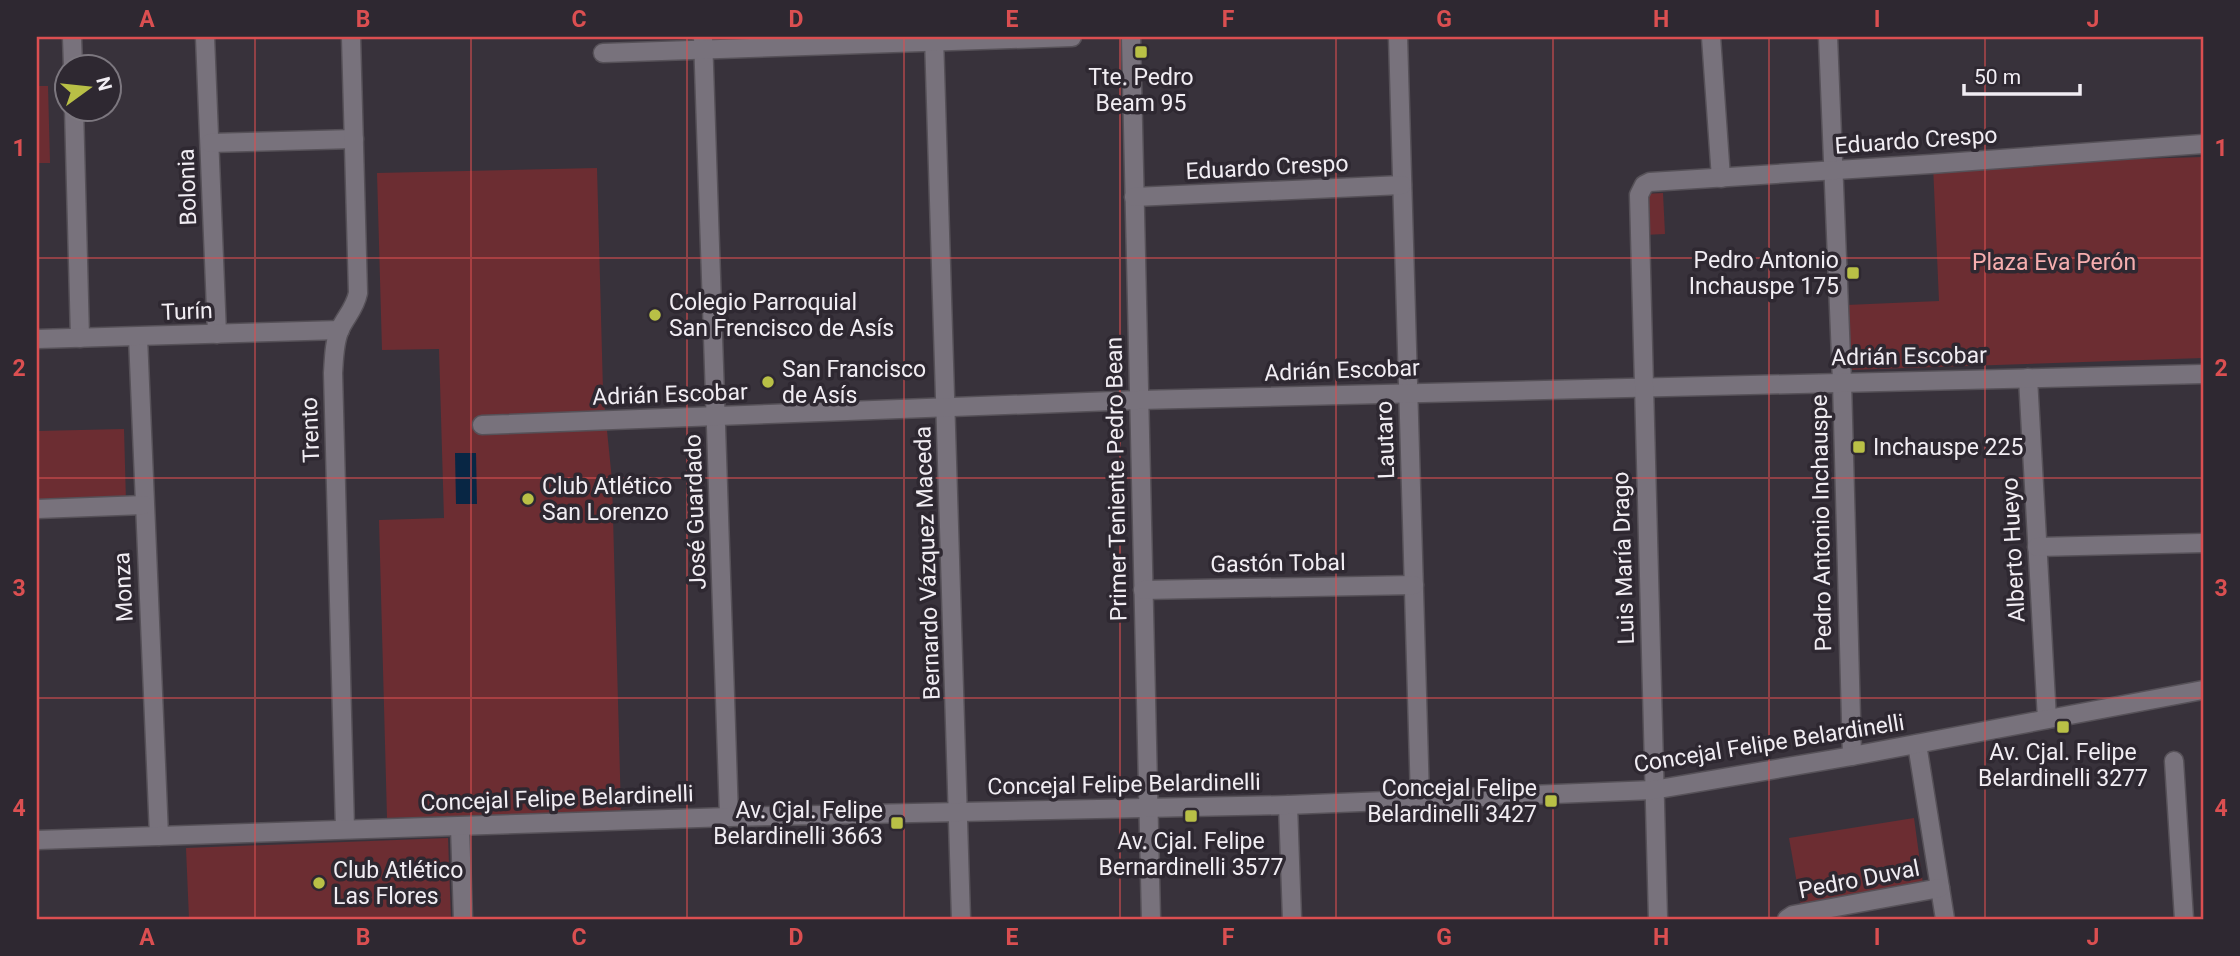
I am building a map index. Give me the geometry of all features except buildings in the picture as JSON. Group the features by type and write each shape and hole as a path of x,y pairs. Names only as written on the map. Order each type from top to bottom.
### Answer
{"street":[{"name":"Bolonia","path":"205,37 217,334"},
{"name":"Trento","path":"345,829 333,373 340,330 355,307 358,293 351,37"},
{"path":"603,53 703,43 1072,37"},
{"name":"Primer Teniente Pedro Bean","path":"1131,37 1151,919"},
{"name":"Lautaro","path":"1398,37 1420,799"},
{"path":"1711,37 1721,178"},
{"name":"Pedro Antonio Inchauspe","path":"1828,37 1842,382 1852,756"},
{"name":"Bernardo Vázquez Maceda","path":"934,39 961,919"},
{"name":"José Guardado","path":"703,43 729,817"},
{"path":"74,122 80,338"},
{"path":"210,143 354,139"},
{"name":"Eduardo Crespo","path":"1639,195 1644,185 1650,182 2203,144"},
{"name":"Eduardo Crespo","path":"1134,198 1402,185"},
{"name":"Luis María Drago","path":"1639,195 1658,919"},
{"name":"Turín","path":"37,339 340,330"},
{"name":"Monza","path":"138,337 159,836"},
{"name":"Adrián Escobar","path":"482,425 1139,400 2203,374"},
{"name":"Alberto Hueyo","path":"2028,378 2048,719"},
{"path":"37,509 144,505"},
{"path":"2037,547 2203,543"},
{"name":"Gastón Tobal","path":"1143,590 1414,585"},
{"name":"Concejal Felipe Belardinelli","path":"37,840 729,817 1288,805 1653,790 1852,756 2203,690"},
{"path":"1916,744 1945,919"},
{"path":"2174,761 2184,919"},
{"path":"1288,805 1292,919"},
{"path":"460,827 463,919"},
{"name":"Pedro Duval","path":"1787,919 1793,915 1940,888"}],"green space":[{"path":"37,86 48,86 50,163 37,163"},
{"name":"Plaza Eva Perón","path":"2203,157 2203,358 1848,370 1846,305 1939,301 1933,165"},
{"name":"Club Atlético San Lorenzo","path":"597,168 603,391 612,480 621,812 387,818 379,520 444,518 439,349 382,350 377,173"},
{"path":"1663,193 1665,234 1644,235 1643,194"},
{"path":"124,429 126,502 37,505 37,431"},
{"path":"1914,818 1923,884 1801,906 1789,838"},
{"name":"Club Atlético Las Flores","path":"448,838 451,919 189,919 186,848"}],"water":[{"path":"455,453 476,453 477,504 456,504"}],"place":[{"name":"Tte. Pedro Beam 95","path":"1141,52"},
{"name":"Pedro Antonio Inchauspe 175","path":"1853,273"},
{"name":"Colegio Parroquial San Frencisco de Asís","path":"655,315"},
{"name":"San Francisco de Asís","path":"768,382"},
{"name":"Inchauspe 225","path":"1859,447"},
{"name":"Club Atlético San Lorenzo","path":"528,499"},
{"name":"Av. Cjal. Felipe Belardinelli 3277","path":"2063,727"},
{"name":"Concejal Felipe Belardinelli 3427","path":"1551,801"},
{"name":"Av. Cjal. Felipe Bernardinelli 3577","path":"1191,816"},
{"name":"Av. Cjal. Felipe Belardinelli 3663","path":"897,823"},
{"name":"Club Atlético Las Flores","path":"319,883"}]}
